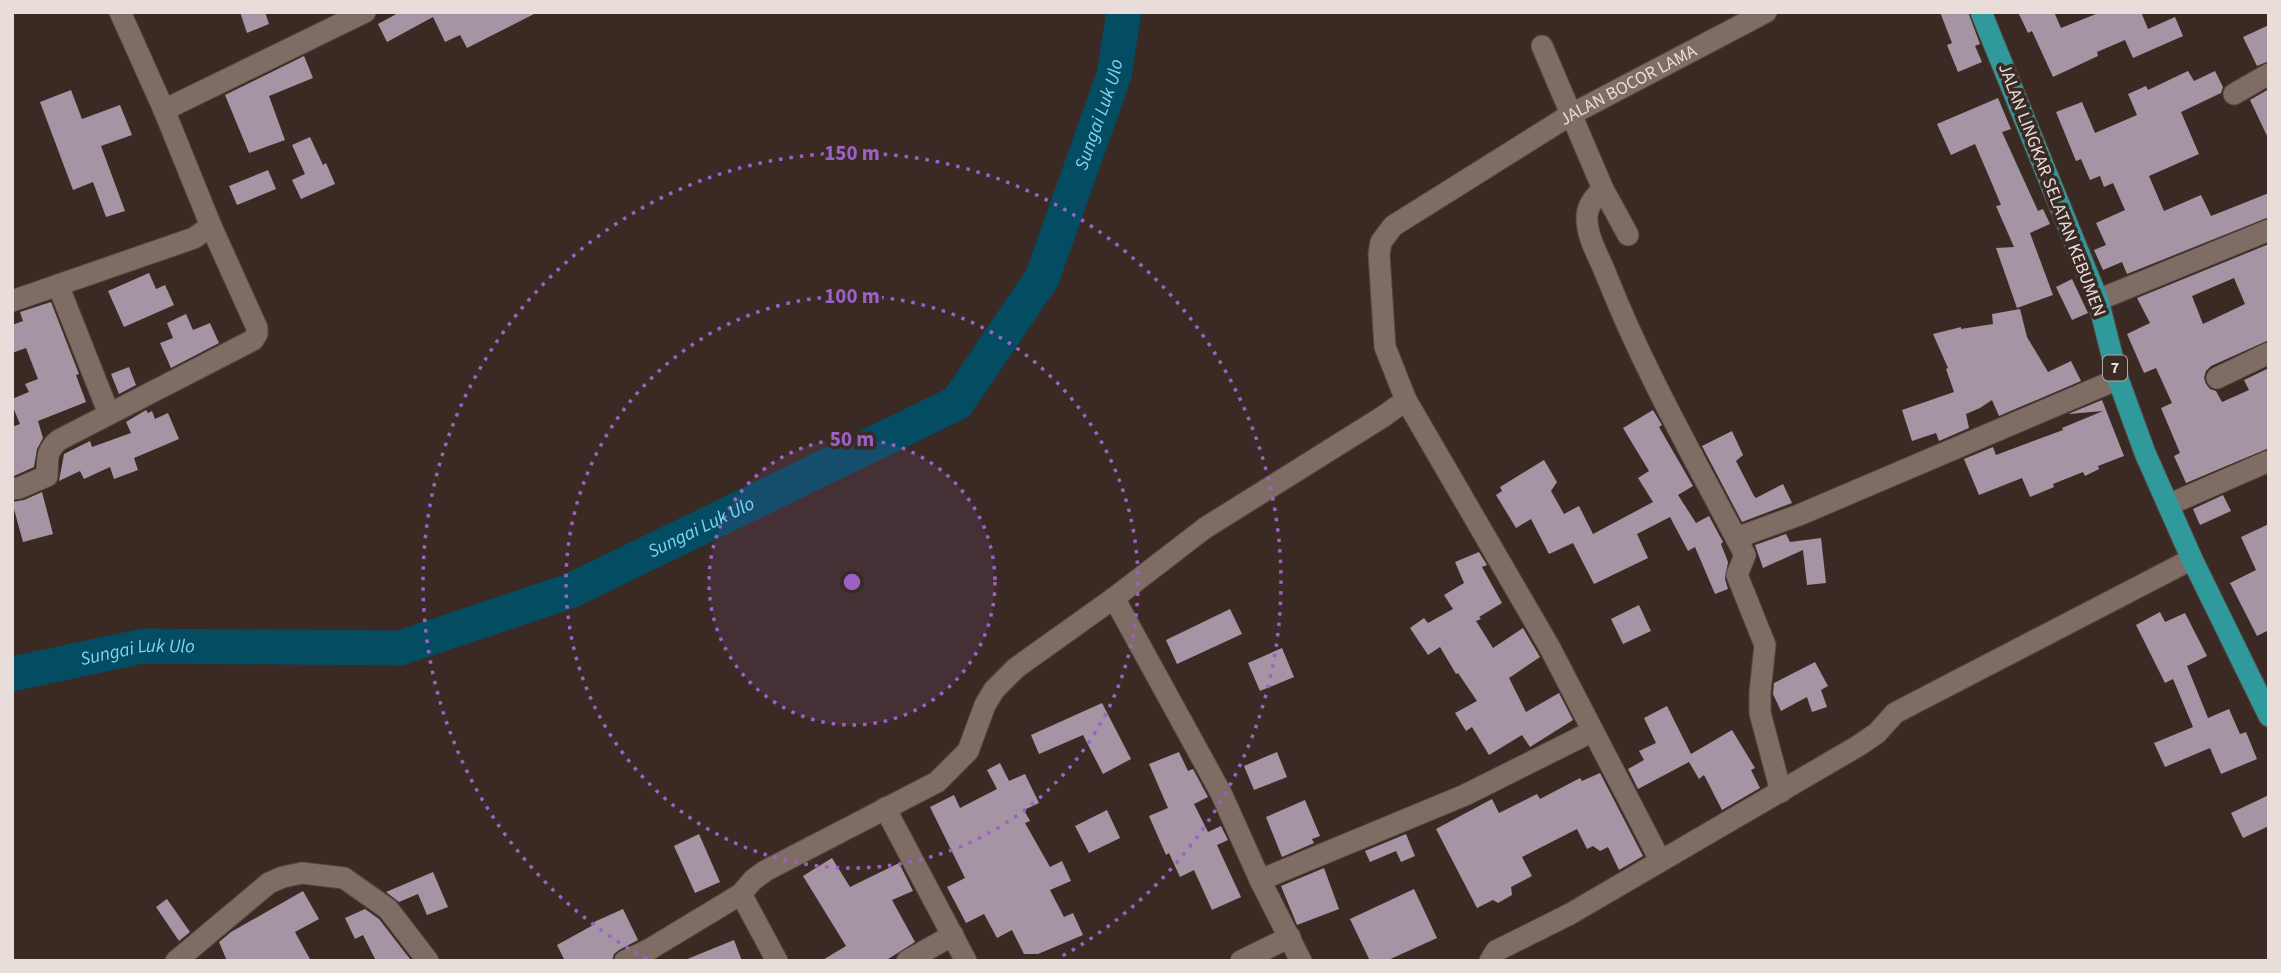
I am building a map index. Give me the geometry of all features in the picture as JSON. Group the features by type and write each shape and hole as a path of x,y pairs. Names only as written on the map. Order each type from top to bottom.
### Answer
{"highway":[{"name":"JALAN LINGKAR SELATAN KEBUMEN","path":"1981,12 2098,300 2118,379 2145,453 2192,559 2269,716"}],"street":[{"path":"12,489 47,476 46,459 56,442 243,347 253,341 257,334 257,328 120,12"},
{"path":"164,110 365,12"},
{"name":"JALAN BOCOR LAMA","path":"1660,860 1550,648 1406,400 1385,347 1378,254 1381,242 1393,226 1494,161 1570,115 1766,12"},
{"path":"1542,46 1603,189 1628,235"},
{"path":"2234,94 2269,74"},
{"path":"1603,189 1591,202 1587,215 1589,231 1631,335 1672,421 1745,555 1737,575 1765,645 1760,713 1782,792"},
{"path":"12,301 194,237 211,226"},
{"path":"2098,300 2269,230"},
{"path":"58,285 109,414"},
{"path":"2217,379 2269,352"},
{"path":"1736,538 1799,515 2118,379"},
{"path":"625,961 650,949 741,894 765,871 937,782 968,751 985,705 994,690 1016,668 1205,528 1406,400"},
{"path":"2168,505 2269,461"},
{"path":"1490,961 1496,951 1570,914 1782,792 1877,733 1895,712 2192,559"},
{"path":"1114,598 1216,782 1260,880 1301,961"},
{"path":"1260,880 1465,794 1593,731"},
{"path":"886,808 966,961"},
{"path":"176,961 269,883 302,873 344,878 388,909 428,961"},
{"path":"741,894 778,961"},
{"path":"907,961 953,935"},
{"path":"1241,961 1290,937"}],"building":[{"path":"240,12 265,12 269,24 247,33"},
{"path":"400,12 538,12 467,48 460,35 445,42 433,17 387,42 378,24"},
{"path":"1940,12 1968,12 1980,44 1975,46 1982,62 1958,72 1947,45 1952,43"},
{"path":"2018,12 2054,12 2061,28 2101,12 2141,12 2148,29 2175,17 2183,36 2133,58 2125,40 2097,52 2098,56 2053,77 2032,31 2028,33"},
{"path":"2269,25 2269,61 2257,66 2243,37"},
{"path":"304,56 313,78 269,96 285,140 249,153 225,95"},
{"path":"2188,71 2194,81 2215,71 2223,87 2221,93 2181,112 2199,154 2149,176 2164,211 2201,195 2211,216 2269,193 2269,217 2127,274 2122,262 2103,270 2094,250 2106,245 2096,223 2125,210 2113,183 2104,187 2100,176 2090,180 2081,159 2076,161 2056,112 2082,102 2095,133 2137,115 2128,94 2146,86 2148,90"},
{"path":"2269,89 2269,140 2250,100"},
{"path":"71,90 82,119 120,105 132,135 101,146 125,211 106,217 93,182 73,190 40,102"},
{"path":"1998,98 2011,129 2002,132 2038,211 2043,209 2050,224 2030,233 2053,295 2017,308 1996,248 2014,247 1996,206 2001,205 1975,144 1951,155 1937,124"},
{"path":"310,137 335,184 301,199 292,180 305,174 292,145"},
{"path":"268,170 276,189 237,205 229,186"},
{"path":"2269,244 2269,340 2211,366 2204,378 2222,402 2249,390 2244,380 2269,368 2269,448 2186,483 2174,456 2180,453 2161,408 2172,403 2156,368 2144,373 2127,334 2150,323 2137,298","holes":["2234,278 2245,304 2203,324 2192,296"]},
{"path":"149,273 156,289 165,285 174,305 124,327 108,291"},
{"path":"2072,279 2088,313 2072,320 2056,287"},
{"path":"51,302 79,374 76,375 86,402 38,421 43,438 37,449 34,467 14,476 12,427 20,424 12,399 29,392 25,384 38,379 26,348 12,353 12,325 23,321 20,312"},
{"path":"2020,309 2027,337 2048,372 2071,361 2081,381 1999,416 1992,400 1966,414 1969,428 1939,441 1936,433 1912,441 1902,410 1954,392 1946,369 1948,368 1933,334 1961,327 1993,324 1992,314"},
{"path":"186,314 193,330 210,323 219,343 171,368 160,343 173,338 167,323"},
{"path":"129,367 136,385 119,394 111,374"},
{"path":"2102,400 2124,456 2098,466 2099,469 2085,476 2083,472 2030,497 2022,478 1979,495 1964,459 1993,447 1996,455 2063,430 2062,428 2103,411 2068,414"},
{"path":"146,410 148,413 152,411 155,419 168,413 179,439 134,458 138,470 114,479 110,467 84,479 80,471 59,481 64,454 90,441 92,447 131,433 126,422"},
{"path":"1653,410 1662,425 1659,427 1693,486 1678,495 1696,523 1709,516 1723,542 1721,544 1728,562 1725,579 1728,589 1715,594 1695,547 1688,551 1670,517 1637,534 1648,558 1594,584 1573,543 1549,554 1531,519 1516,528 1496,495 1502,491 1500,487 1544,460 1557,482 1551,491 1564,514 1579,506 1593,534 1653,502 1638,478 1649,471 1623,428"},
{"path":"1732,431 1743,455 1736,461 1754,496 1756,498 1783,484 1792,503 1742,522 1702,446"},
{"path":"42,492 53,534 23,542 12,502"},
{"path":"2223,495 2231,511 2200,525 2193,509"},
{"path":"2269,524 2269,630 2257,636 2230,583 2256,570 2241,537"},
{"path":"1786,534 1790,542 1821,538 1826,583 1807,585 1803,550 1763,568 1755,545"},
{"path":"1479,552 1487,565 1482,567 1502,603 1476,621 1493,648 1523,628 1540,657 1509,678 1526,712 1559,693 1573,720 1530,747 1522,735 1489,755 1472,727 1466,731 1455,713 1477,701 1440,647 1428,655 1410,628 1424,618 1428,623 1453,609 1444,595 1464,583 1455,562"},
{"path":"1639,605 1651,631 1623,644 1611,619"},
{"path":"1230,609 1242,634 1177,664 1166,640"},
{"path":"2160,612 2165,622 2185,613 2207,656 2187,666 2208,718 2229,709 2240,734 2246,732 2257,759 2221,774 2210,748 2165,767 2154,743 2193,727 2173,679 2165,683 2136,625"},
{"path":"1282,648 1294,677 1260,691 1248,663"},
{"path":"1815,662 1828,686 1821,690 1827,707 1812,712 1807,697 1781,711 1773,694 1774,683"},
{"path":"1102,703 1131,759 1103,774 1083,735 1039,754 1031,735"},
{"path":"1667,706 1691,754 1732,730 1755,768 1751,770 1760,788 1722,810 1704,775 1699,779 1689,762 1638,789 1628,769 1644,760 1639,751 1656,743 1644,718"},
{"path":"1179,752 1188,771 1193,769 1208,797 1194,804 1208,832 1221,826 1228,840 1217,845 1241,897 1212,910 1194,870 1180,877 1169,853 1166,855 1149,816 1168,808 1149,764"},
{"path":"1277,752 1287,777 1254,790 1244,766"},
{"path":"1000,763 1009,781 1025,774 1039,803 1024,810 1030,821 1025,823 1050,867 1062,861 1071,881 1050,890 1064,917 1073,913 1083,935 1038,954 1024,954 1012,930 997,938 984,914 966,923 947,887 965,878 930,807 954,795 960,808 997,789 987,770"},
{"path":"1600,773 1643,856 1619,870 1608,847 1600,851 1593,846 1587,849 1577,829 1522,857 1532,876 1511,887 1512,895 1498,903 1493,900 1477,908 1436,829 1492,799 1499,813 1537,794 1540,799 1580,778 1582,781"},
{"path":"2269,795 2269,826 2243,838 2231,813"},
{"path":"1305,800 1320,836 1312,839 1314,843 1282,857 1266,817"},
{"path":"1107,810 1120,838 1089,853 1075,826"},
{"path":"699,834 720,882 695,893 674,846"},
{"path":"1406,834 1415,856 1401,862 1396,851 1370,862 1365,851"},
{"path":"832,858 850,887 899,863 913,891 892,900 915,942 885,961 821,961 846,946 803,876"},
{"path":"1324,868 1339,909 1297,925 1281,886"},
{"path":"433,872 448,907 427,915 418,894 399,902 386,892"},
{"path":"1414,889 1437,938 1386,961 1370,961 1350,919"},
{"path":"303,891 319,919 295,932 311,961 227,961 219,942 231,932"},
{"path":"167,899 190,932 179,941 156,907"},
{"path":"365,909 379,919 410,959 376,961 363,935 355,939 345,918"},
{"path":"623,909 638,940 614,954 612,961 565,961 557,945 595,924 594,922"},
{"path":"734,940 742,961 685,961 685,960"}],"waterway":[{"name":"Sungai Luk Ulo","path":"12,674 143,646 400,648 570,591 957,403 1042,278 1114,75 1124,12"}]}
